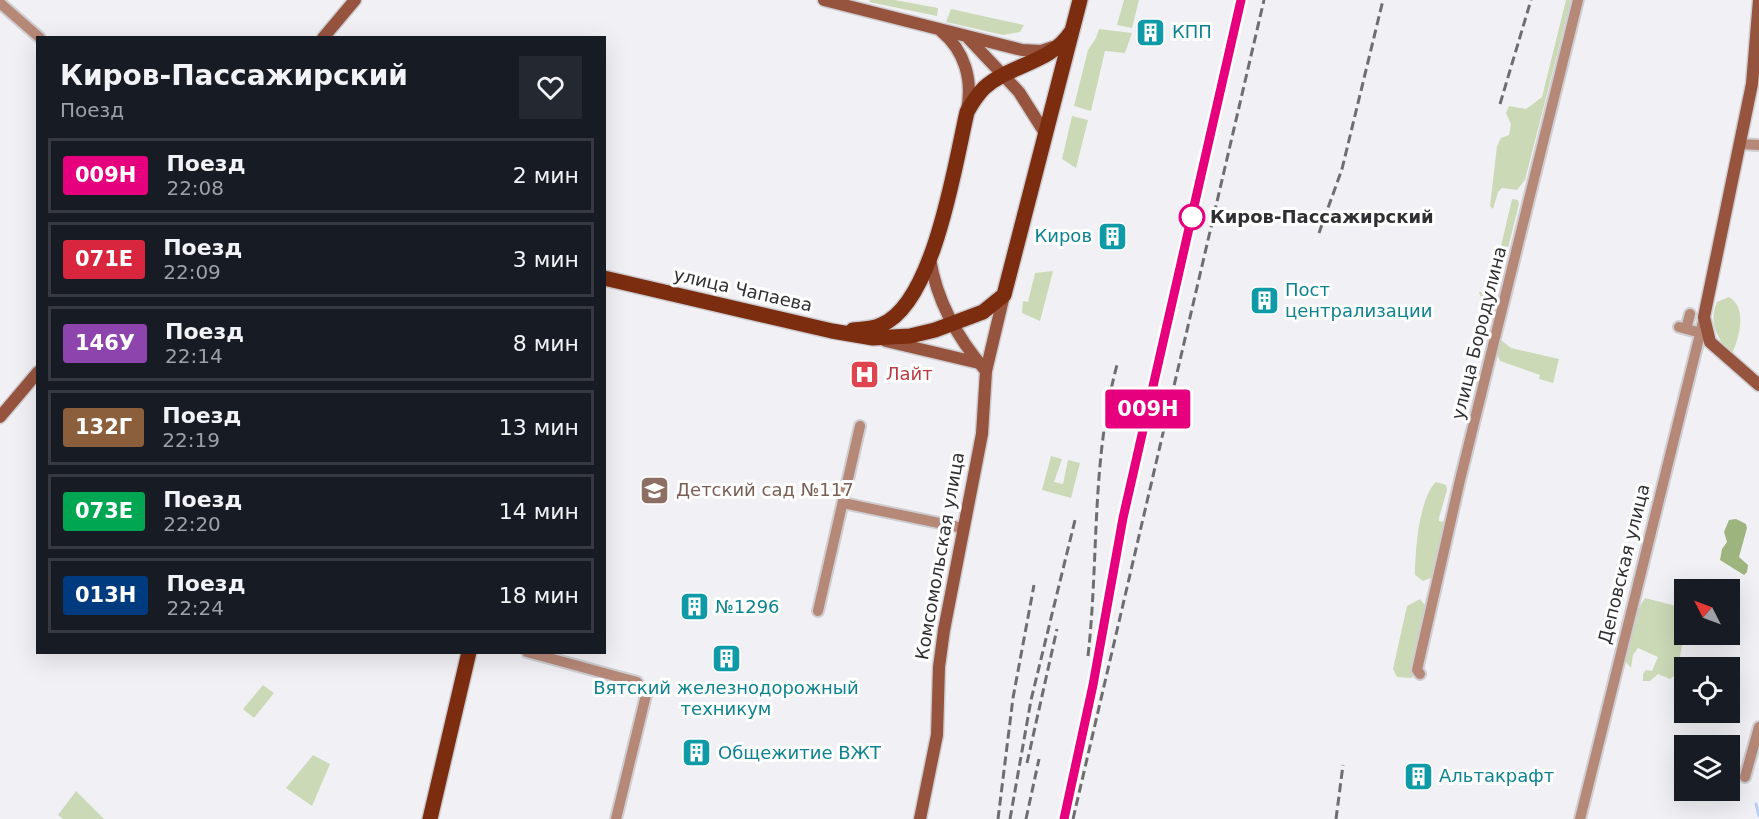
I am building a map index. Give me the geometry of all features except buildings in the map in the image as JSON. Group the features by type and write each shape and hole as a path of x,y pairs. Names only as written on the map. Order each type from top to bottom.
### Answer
{"main road":[{"path":"325,36 355,0"},
{"path":"824,0 968,38 1032,51 1052,47 1070,34"},
{"name":"Комсомольская улица","path":"920,819 937,735 939,667 982,434 983,367 1004,295 1080,0"},
{"name":"Деповская улица","path":"1704,317 1752,84 1759,0"},
{"path":"838,332 880,326 891,319 909,301 930,259 967,111 969,82 966,66 958,50 940,31"},
{"path":"967,111 983,89 1004,75 1045,56 1070,34"},
{"path":"968,38 1004,75 1028,105 1045,133"},
{"path":"930,259 939,297 953,324 983,367"},
{"name":"улица Чапаева","path":"606,278 873,338 983,367"},
{"name":"улица Чапаева","path":"873,338 910,336 953,324 983,312 1004,295"},
{"path":"1704,317 1710,342 1759,385"},
{"path":"0,417 36,374"},
{"path":"430,819 469,654"}],"street":[{"name":"улица Бородулина","path":"1420,674 1417,670 1460,480 1578,0"},
{"path":"0,3 38,36"},
{"path":"1741,144 1759,145"},
{"path":"1690,315 1683,328 1701,333"},
{"name":"Деповская улица","path":"1580,819 1704,317"},
{"path":"818,611 860,426"},
{"path":"843,503 963,528"},
{"path":"534,654 637,682 646,695 616,819"},
{"path":"1745,777 1759,727"}],"green space":[{"path":"870,0 895,0 938,8 937,16 869,2"},
{"path":"1124,0 1139,0 1132,28 1117,25"},
{"path":"1566,0 1571,0 1525,180 1517,190 1502,188 1498,192 1493,209 1490,206 1497,146 1501,138 1509,135 1511,124 1506,113 1509,106 1526,109 1542,97"},
{"path":"951,9 1024,25 1020,32 1003,35 946,22"},
{"path":"1099,29 1132,33 1125,53 1105,51 1091,111 1074,106 1088,50"},
{"path":"1072,116 1088,120 1076,168 1062,159"},
{"path":"1512,199 1518,200 1519,204 1496,296 1492,300 1481,297 1479,292 1490,293"},
{"path":"1053,271 1040,321 1022,313 1023,301 1028,302 1035,273"},
{"path":"1729,297 1735,302 1740,316 1739,332 1732,354 1718,336 1713,317 1717,302"},
{"path":"1501,340 1511,348 1559,359 1553,383 1539,379 1540,375 1500,361 1497,353"},
{"path":"1051,456 1062,459 1054,482 1063,484 1068,460 1080,463 1071,498 1042,490"},
{"path":"1436,482 1446,485 1447,490 1439,518 1439,521 1445,522 1433,577 1423,581 1415,575 1417,540 1422,512 1430,490"},
{"path":"1736,519 1746,524 1747,528 1739,557 1748,565 1744,575 1720,560 1722,549 1727,542 1724,532 1729,520"},
{"path":"1645,598 1674,605 1674,645 1682,645 1680,657 1674,657 1674,676 1670,679 1658,674 1650,681 1643,681 1643,674 1646,670 1652,671 1658,657 1638,648 1633,655 1631,668 1625,661 1638,609"},
{"path":"1420,599 1425,605 1423,630 1412,678 1397,677 1393,669 1407,606"},
{"path":"263,685 274,693 254,718 243,709"},
{"path":"313,755 330,764 312,806 286,788"},
{"path":"76,791 104,819 63,819 58,815"}],"waterway":[{"path":"1756,804 1759,816"}],"railway":[{"path":"1064,819 1093,685 1123,518 1242,0"},
{"path":"1073,819 1264,0"},
{"path":"1319,233 1342,169 1383,0"},
{"path":"1500,104 1531,0"},
{"path":"1088,656 1099,473 1103,437 1117,365"},
{"path":"1010,819 1031,700 1076,516"},
{"path":"998,819 1013,698 1034,585"},
{"path":"1027,763 1057,629"},
{"path":"1026,819 1039,759"},
{"path":"1336,819 1343,765"}],"train":[{"name":"009Н","path":"1064,819 1093,685 1123,518 1241,0"}],"place":[{"name":"КПП","path":"1151,32"},
{"name":"Киров-Пассажирский","path":"1192,217"},
{"name":"Киров","path":"1113,236"},
{"name":"Пост централизации","path":"1264,300"},
{"name":"Лайт","path":"865,374"},
{"name":"Детский сад №117","path":"655,490"},
{"name":"№1296","path":"694,607"},
{"name":"Вятский железнодорожный техникум","path":"726,659"},
{"name":"Общежитие ВЖТ","path":"697,753"},
{"name":"Альтакрафт","path":"1418,776"}]}
